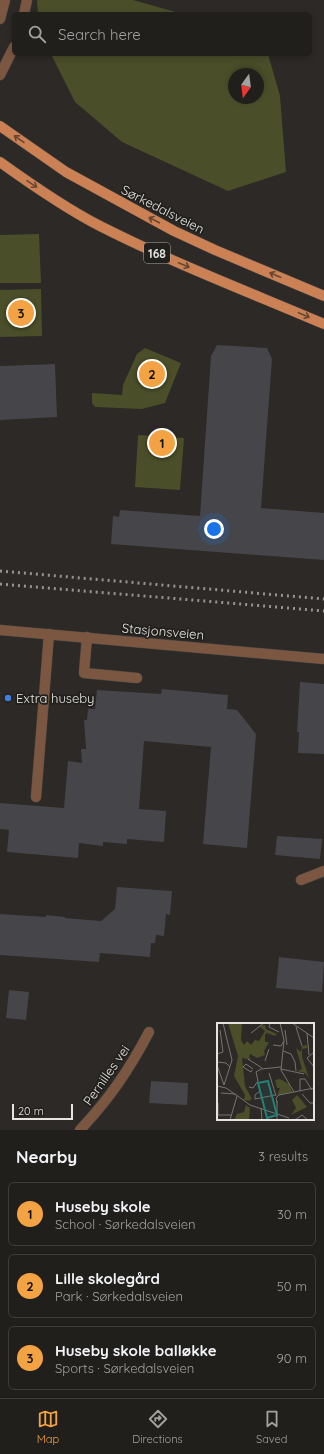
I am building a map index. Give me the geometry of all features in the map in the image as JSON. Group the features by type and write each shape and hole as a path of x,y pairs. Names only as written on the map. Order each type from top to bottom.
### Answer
{"main road":[{"name":"Sørkedalsveien","path":"0,126 66,172 174,231 324,296"},
{"name":"168","path":"0,162 49,196 99,225 152,251 324,324"}],"street":[{"path":"0,19 5,0"},
{"path":"24,12 27,0"},
{"path":"0,75 12,51"},
{"name":"Stasjonsveien","path":"0,630 324,659"},
{"path":"36,797 49,634"},
{"path":"87,637 84,673 137,678"},
{"path":"301,880 324,871"},
{"name":"Pernilles vei","path":"80,1130 99,1110 113,1092 132,1065 149,1032"}],"green space":[{"path":"37,0 133,0 176,12 38,12"},
{"path":"52,56 269,56 280,96 286,172 228,191 122,142 75,102"},
{"path":"39,234 41,283 0,283 0,235"},
{"path":"41,289 42,336 0,337 0,290"},
{"path":"145,348 181,363 165,403 142,409 95,407 92,403 92,393 122,395 123,385 137,354"},
{"path":"138,435 184,438 180,490 135,487"}],"building":[{"path":"217,345 267,348 272,359 261,508 324,513 324,560 111,544 113,516 119,517 120,510 200,516 211,356"},
{"path":"55,364 57,417 0,420 0,366"},
{"path":"300,682 324,684 324,754 298,753 299,732 297,732"},
{"path":"162,689 228,695 227,709 237,710 256,734 247,848 203,844 211,747 144,741 139,809 166,811 164,842 127,839 127,844 103,842 103,846 79,843 78,858 7,852 9,830 0,829 0,803 64,808 68,761 82,763 81,749 86,749 84,720 87,720 88,709 95,709 97,690 161,694"},
{"path":"277,836 322,839 320,859 275,855"},
{"path":"117,887 172,891 170,915 166,914 164,936 156,935 155,943 151,943 150,957 100,953 99,962 0,955 0,914 46,917 46,915 101,921 115,909"},
{"path":"279,957 324,962 322,992 276,988"},
{"path":"9,990 29,992 26,1020 6,1018"},
{"path":"151,1081 188,1083 187,1105 149,1103"}],"railway":[{"path":"0,571 324,599"},
{"path":"0,584 324,611"}],"place":[{"name":"Huseby skole balløkke","path":"21,313"},
{"name":"Lille skolegård","path":"152,374"},
{"name":"Huseby skole","path":"162,443"},
{"name":"Extra huseby","path":"8,698"}]}
